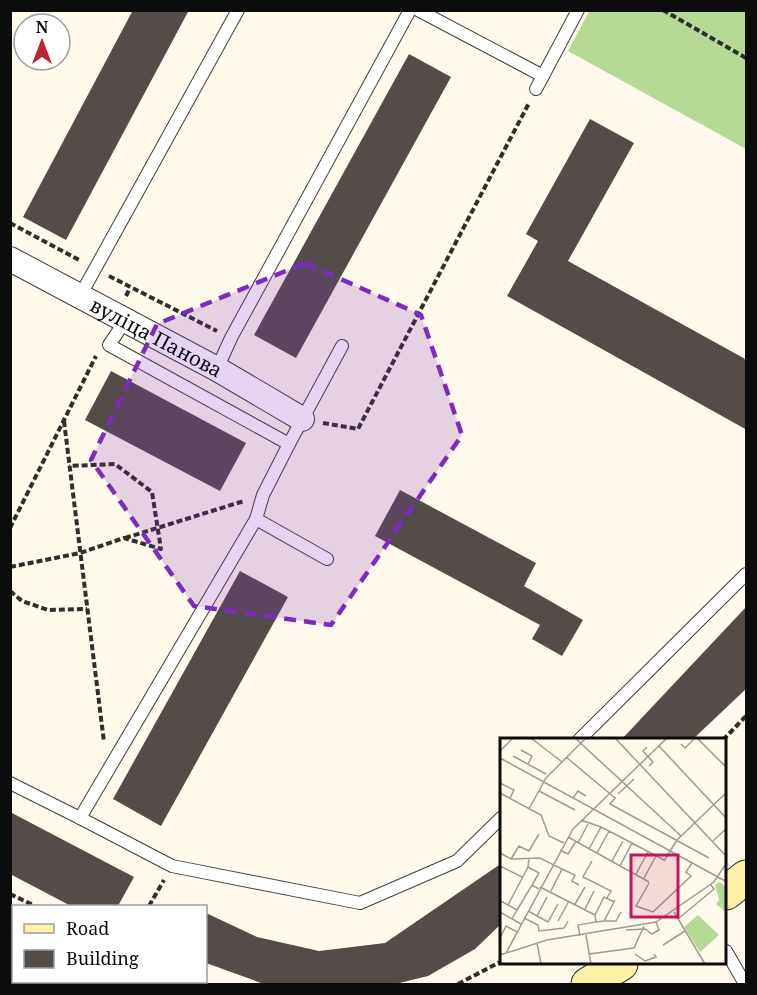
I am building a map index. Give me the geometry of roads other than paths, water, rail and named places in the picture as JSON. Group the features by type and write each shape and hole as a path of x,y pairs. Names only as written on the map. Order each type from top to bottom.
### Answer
{"street":[{"name":"вуліца Панова","path":"10,259 217,369 303,419"},
{"path":"727,892 747,877"},
{"path":"588,984 618,965"}],"lane":[{"path":"80,296 238,10"},
{"path":"217,369 231,338 410,10"},
{"path":"418,10 543,76"},
{"path":"536,89 578,10"},
{"path":"120,318 109,345 289,444"},
{"path":"80,818 256,519 263,495 342,346"},
{"path":"256,519 327,559"},
{"path":"581,738 747,574"},
{"path":"10,783 172,866 360,903 458,861 500,819"},
{"path":"727,953 745,984"}]}
